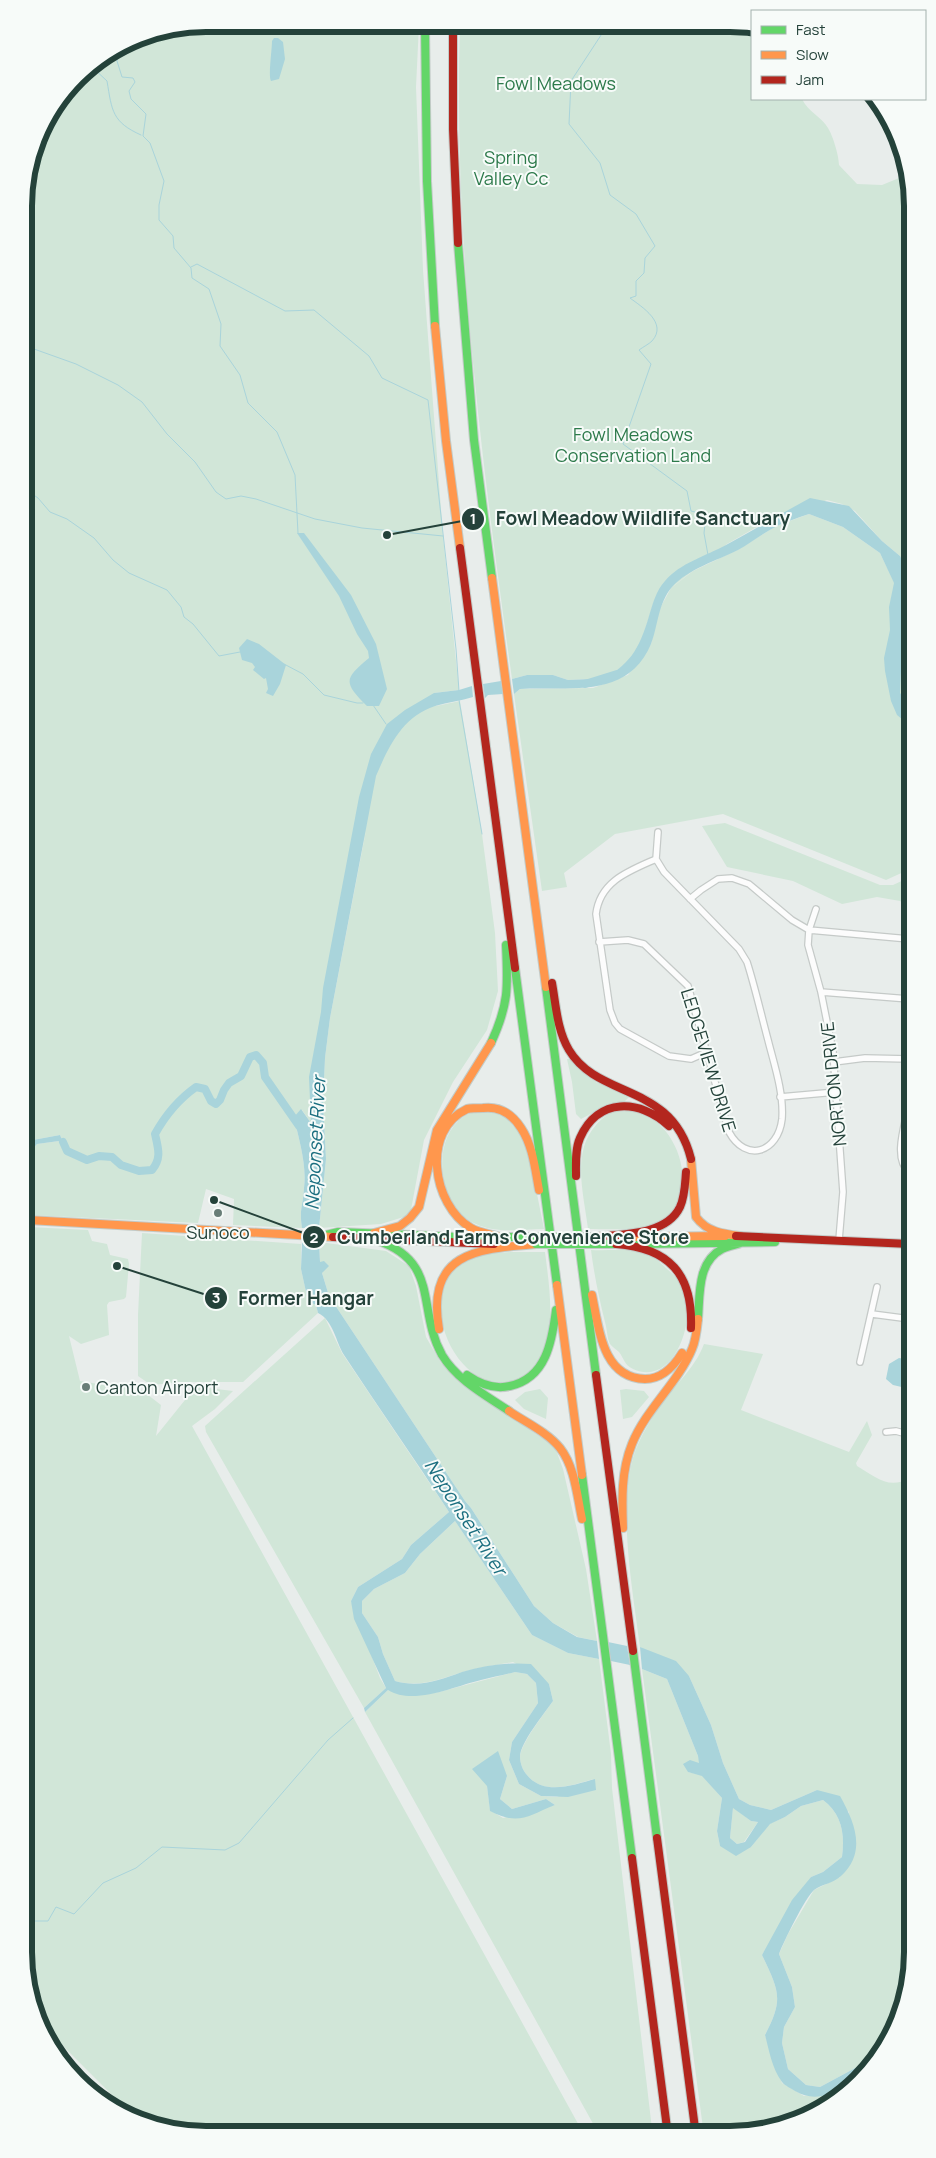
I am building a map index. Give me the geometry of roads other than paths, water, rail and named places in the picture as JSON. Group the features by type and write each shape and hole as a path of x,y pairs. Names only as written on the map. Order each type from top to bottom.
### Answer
{"main road":[{"path":"425,32 426,188 435,331 447,449 667,2126"},
{"path":"453,32 454,155 461,306 474,440 695,2126"},
{"path":"375,1236 400,1227 417,1211 438,1127 499,1028 505,1008 508,986 507,900"},
{"path":"539,932 562,1034 570,1052 584,1067 645,1097 668,1115 679,1130 689,1152 692,1171 693,1206 696,1216 703,1225 714,1231 741,1240"},
{"path":"574,1204 578,1145 584,1130 595,1116 616,1106 634,1105 654,1112 665,1122 678,1142 685,1163 685,1188 678,1211 666,1224 655,1229 594,1240"},
{"path":"500,1237 479,1233 460,1222 448,1207 439,1184 437,1155 445,1130 458,1114 475,1107 488,1106 501,1110 512,1117 522,1128 528,1145 542,1212 550,1234"},
{"path":"32,1220 326,1235 338,1232 464,1244 535,1240 840,1240 903,1244"},
{"path":"375,1236 500,1237 535,1240"},
{"path":"375,1236 402,1251 417,1268 423,1283 435,1341 443,1357 455,1372 550,1439 562,1451 569,1465 582,1522 592,1552"},
{"path":"535,1240 472,1252 459,1259 449,1268 440,1285 436,1310 439,1332 448,1352 466,1373 484,1384 504,1388 526,1381 539,1368 551,1345 558,1289"},
{"path":"582,1261 590,1285 604,1346 611,1362 621,1372 636,1378 648,1379 661,1376 676,1363 688,1341 692,1317 688,1293 678,1273 661,1255 646,1248 594,1240"},
{"path":"616,1244 741,1240"},
{"path":"621,1556 623,1528 622,1482 630,1448 643,1421 685,1362 693,1346 698,1325 700,1283 704,1268 719,1251 741,1240"}],"street":[{"path":"658,832 656,859 615,880 605,889 597,904 596,914 599,942 610,1010 615,1023 620,1029 669,1056 691,1058 707,1052"},
{"name":"LEDGEVIEW DRIVE","path":"599,942 628,940 644,944 680,976 688,986 693,997 729,1132 733,1140 744,1149 751,1151 759,1150 775,1140 782,1118 780,1097 775,1070 747,962 739,949 664,872 656,859"},
{"path":"690,899 718,879 732,878 750,884 792,920 809,930 904,939"},
{"path":"809,930 816,909"},
{"name":"NORTON DRIVE","path":"809,930 808,945 821,992 834,1062 843,1192 840,1240"},
{"path":"821,992 904,999"},
{"path":"834,1062 865,1058 904,1059"},
{"path":"780,1097 836,1092"},
{"path":"903,1133 900,1152 903,1164"},
{"path":"860,1362 877,1287"},
{"path":"872,1314 903,1318"},
{"path":"886,1432 896,1431 903,1433"}],"water":[{"path":"274,38 278,38 283,42 285,59 279,79 271,81 270,62"},
{"path":"810,498 849,506 882,541 900,556 904,564 904,657 900,693 904,698 904,720 897,715 891,701 884,658 890,630 889,607 894,583 880,553 843,527 809,514 777,526 738,550 694,570 672,587 664,600 651,644 641,662 627,674 612,682 594,686 520,689 514,694 512,679 527,675 553,675 568,680 590,679 598,682 609,676 626,663 637,647 653,602 662,585 678,569 726,545"},
{"path":"297,533 304,533 351,595 376,644 387,689 379,706 367,706 350,686 351,676 369,658 368,651 357,634 339,596"},
{"path":"247,639 259,644 286,665 280,684 273,696 266,693 268,689 266,678 264,679 253,670 255,667 252,663 242,660 239,648"},
{"path":"501,681 503,694 488,695 485,698 483,684"},
{"path":"472,686 473,697 435,706 414,717 405,725 386,754 376,776 330,1018 325,1058 323,1103 326,1159 319,1228 302,1228 301,1212 305,1179 302,1152 294,1117 301,1109 311,1123 309,1077 321,1012 323,988 359,797 371,754 387,724 405,710 434,693 459,690"},
{"path":"60,1135 68,1154 59,1141 37,1144 32,1149 33,1140"},
{"path":"302,1241 319,1242 320,1262 324,1261 329,1266 322,1273 329,1296 471,1508 534,1606 553,1623 577,1637 597,1641 599,1659 568,1653 532,1635 455,1521 420,1554 405,1573 374,1589 362,1601 362,1613 378,1637 395,1681 412,1684 421,1683 488,1666 514,1663 531,1664 549,1684 553,1701 524,1744 520,1757 523,1769 534,1781 550,1787 568,1786 595,1779 596,1790 568,1797 541,1796 519,1784 509,1760 512,1742 538,1703 536,1683 527,1674 515,1672 422,1695 409,1696 388,1690 365,1712 364,1708 386,1688 354,1619 351,1601 358,1587 402,1559 411,1545 449,1512 344,1355 327,1321 318,1313 316,1305 308,1301 301,1269"},
{"path":"899,1358 903,1359 903,1387 893,1385 886,1379 889,1364"},
{"path":"608,1642 627,1646 630,1665 611,1661"},
{"path":"640,1647 676,1661 689,1676 711,1725 723,1763 739,1799 750,1805 771,1810 817,1790 840,1796 854,1827 856,1847 849,1867 835,1880 814,1890 795,1920 779,1954 792,1987 795,2007 784,2027 782,2043 788,2069 806,2085 820,2087 860,2066 828,2094 816,2097 806,2096 786,2086 776,2071 765,2035 775,2012 777,1995 762,1955 792,1900 811,1877 823,1872 842,1857 843,1840 841,1825 834,1812 823,1800 801,1806 770,1824 751,1847 736,1856 720,1846 717,1831 722,1798 702,1776 688,1772 683,1764 690,1760 699,1763 698,1756 667,1679 642,1669","holes":["733,1808 751,1821 758,1822 745,1842 737,1844 730,1838"]},
{"path":"498,1751 507,1776 500,1799 512,1809 546,1799 555,1805 530,1816 516,1819 490,1811 487,1786 472,1769"}],"waterway":[{"path":"603,32 571,81 569,124 600,163 610,195 636,214 655,246 645,258 644,273 636,281 636,296 630,298 652,316 657,328 652,341 639,350 651,364 623,444 687,491 691,511 706,515 704,533 708,555"},
{"path":"117,58 122,77 133,78 135,82 129,91 131,99 146,114 143,136 150,143 164,181 159,205 159,220 173,236 174,248 191,268 192,278 209,289 221,324 220,346 240,375 248,403 277,432 295,475 298,533"},
{"path":"97,72 107,81 112,108 119,120 131,130 141,135"},
{"path":"191,267 197,264 285,311 314,310 369,356 382,378 428,400 459,691"},
{"path":"33,348 76,364 118,385 142,402 167,434 195,462 216,492 226,499 241,496 256,499 315,519 362,528 443,536"},
{"path":"33,494 50,512 67,519 94,538 113,560 129,573 167,590 181,607 184,617 193,624 219,656 240,652"},
{"path":"284,664 303,674 324,695 363,703"},
{"name":"Neponset River","path":"585,684 617,674"},
{"path":"459,700 482,834"},
{"path":"373,705 386,724"},
{"path":"63,1142 67,1151 87,1160 99,1156 112,1157 121,1165 139,1171 152,1170 158,1157 155,1134 173,1108 196,1087 205,1089 211,1101 216,1104 229,1083 241,1076 250,1057 256,1055 263,1063 265,1077 299,1126"},
{"path":"32,1923 34,1921 48,1921 56,1907 74,1914 103,1883 136,1868 162,1847 225,1850 239,1843 328,1740 353,1718"}],"railway":[{"path":"68,2057 96,2086"}],"place":[{"name":"Fowl Meadow Wildlife Sanctuary","path":"387,535"},
{"name":"Cumberland Farms Convenience Store","path":"214,1200"},
{"name":"Sunoco","path":"218,1213"},
{"name":"Former Hangar","path":"117,1266"},
{"name":"Canton Airport","path":"86,1387"}],"park label":[{"name":"Fowl Meadows","path":"556,83"},
{"name":"Spring Valley Cc","path":"511,167"},
{"name":"Fowl Meadows Conservation Land","path":"633,444"}]}
